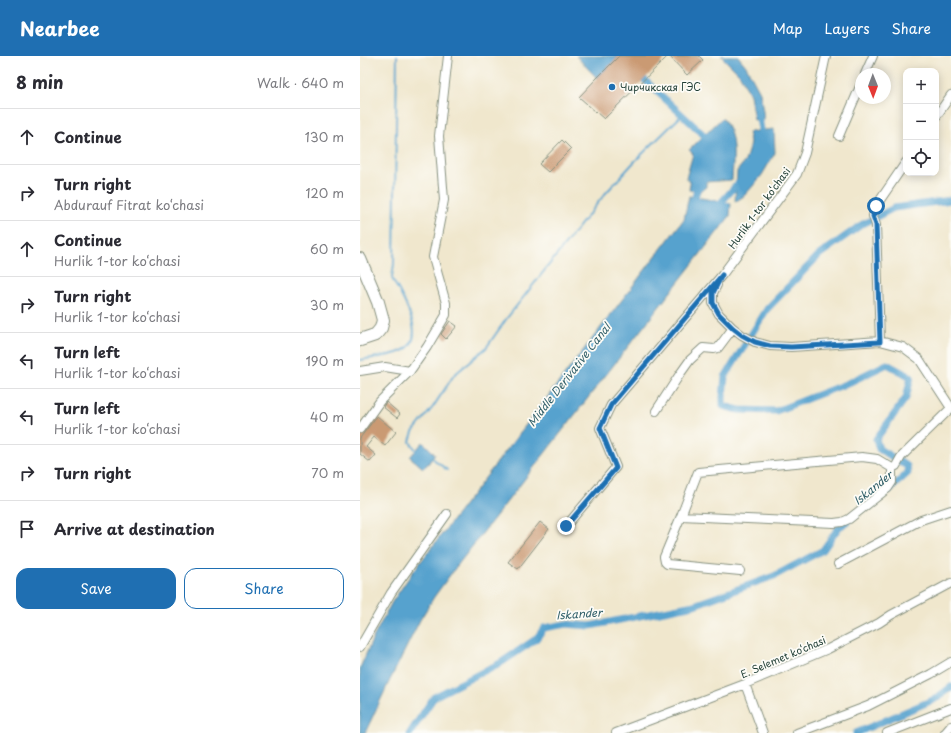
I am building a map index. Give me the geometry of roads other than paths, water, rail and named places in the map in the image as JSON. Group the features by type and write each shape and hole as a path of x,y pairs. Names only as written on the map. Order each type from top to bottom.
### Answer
{"street":[{"path":"360,428 380,401 410,371 427,347 446,315 446,303 433,257 444,200 439,136 448,56"},
{"name":"Hurlik 1-tor ko‘chasi","path":"566,526 616,468 600,428 611,405 722,275 797,174 805,153 826,56"},
{"path":"868,68 873,56"},
{"path":"939,113 951,95"},
{"path":"839,136 855,98"},
{"path":"880,342 876,225 873,216 876,206 903,166"},
{"path":"360,259 378,302 383,320 381,328 377,333 360,340"},
{"name":"Hurlik 1-tor ko‘chasi","path":"722,275 713,293 713,303 719,314 742,335 755,342 770,346 791,347 880,342 904,347 919,359 951,408"},
{"path":"656,411 690,360 703,348 718,348 733,328"},
{"path":"360,372 385,367 410,371"},
{"path":"681,516 834,523 842,522 888,488 892,482 894,467 901,457 951,408"},
{"path":"740,571 667,564 665,562 664,557 697,473 700,471 862,457 877,459 894,467"},
{"path":"838,564 921,520 951,510"},
{"path":"360,647 391,593 447,514"},
{"name":"E. Selemet ko‘chasi","path":"616,733 745,684 828,649 879,623 891,614 951,583"},
{"path":"797,733 868,706 931,674 951,662"},
{"path":"745,684 762,733"},
{"path":"887,733 951,708"},
{"path":"945,733 951,726"}],"water":[{"path":"576,56 619,56 597,78"},
{"path":"721,56 738,56 746,66 760,92 764,118 754,120 750,95 740,75"},
{"path":"722,118 727,124 732,139 732,180 706,182 706,187 699,192 689,190 690,183 686,178 693,154 689,150"},
{"path":"774,129 775,153 762,175 744,196 735,202 737,171 745,161 749,148 750,142 748,132"},
{"name":"Middle Derivative Canal","path":"689,196 731,203 730,216 434,597 420,620 365,733 360,733 360,668 374,636 392,602 412,573 684,219"},
{"path":"423,442 435,454 423,468 410,457"}],"waterway":[{"path":"360,360 387,356 402,351 409,346 413,339 414,331 409,313 392,278 394,263 397,56"},
{"path":"638,74 705,136 705,144"},
{"name":"Middle Derivative Canal","path":"757,110 761,129 760,139"},
{"path":"418,451 410,442 413,432 433,407 454,375 486,348 507,318 604,195 635,161 682,115"},
{"name":"Middle Derivative Canal","path":"716,208 741,180"},
{"path":"693,205 699,182"},
{"name":"Iskander","path":"889,490 908,473 907,466 879,449 876,439 906,398 911,377 887,364 848,383 776,411 739,410 723,406 725,377 767,309 819,255 861,225 894,208 951,200"},
{"path":"431,457 447,470"},
{"name":"Iskander","path":"410,733 434,697 502,662 536,639 544,628 566,624 590,626 694,605 774,576 823,550 839,527 848,522"},
{"name":"Iskander","path":"856,733 935,699 951,687"}],"place":[{"name":"Чирчикская ГЭС","path":"612,87"}]}
